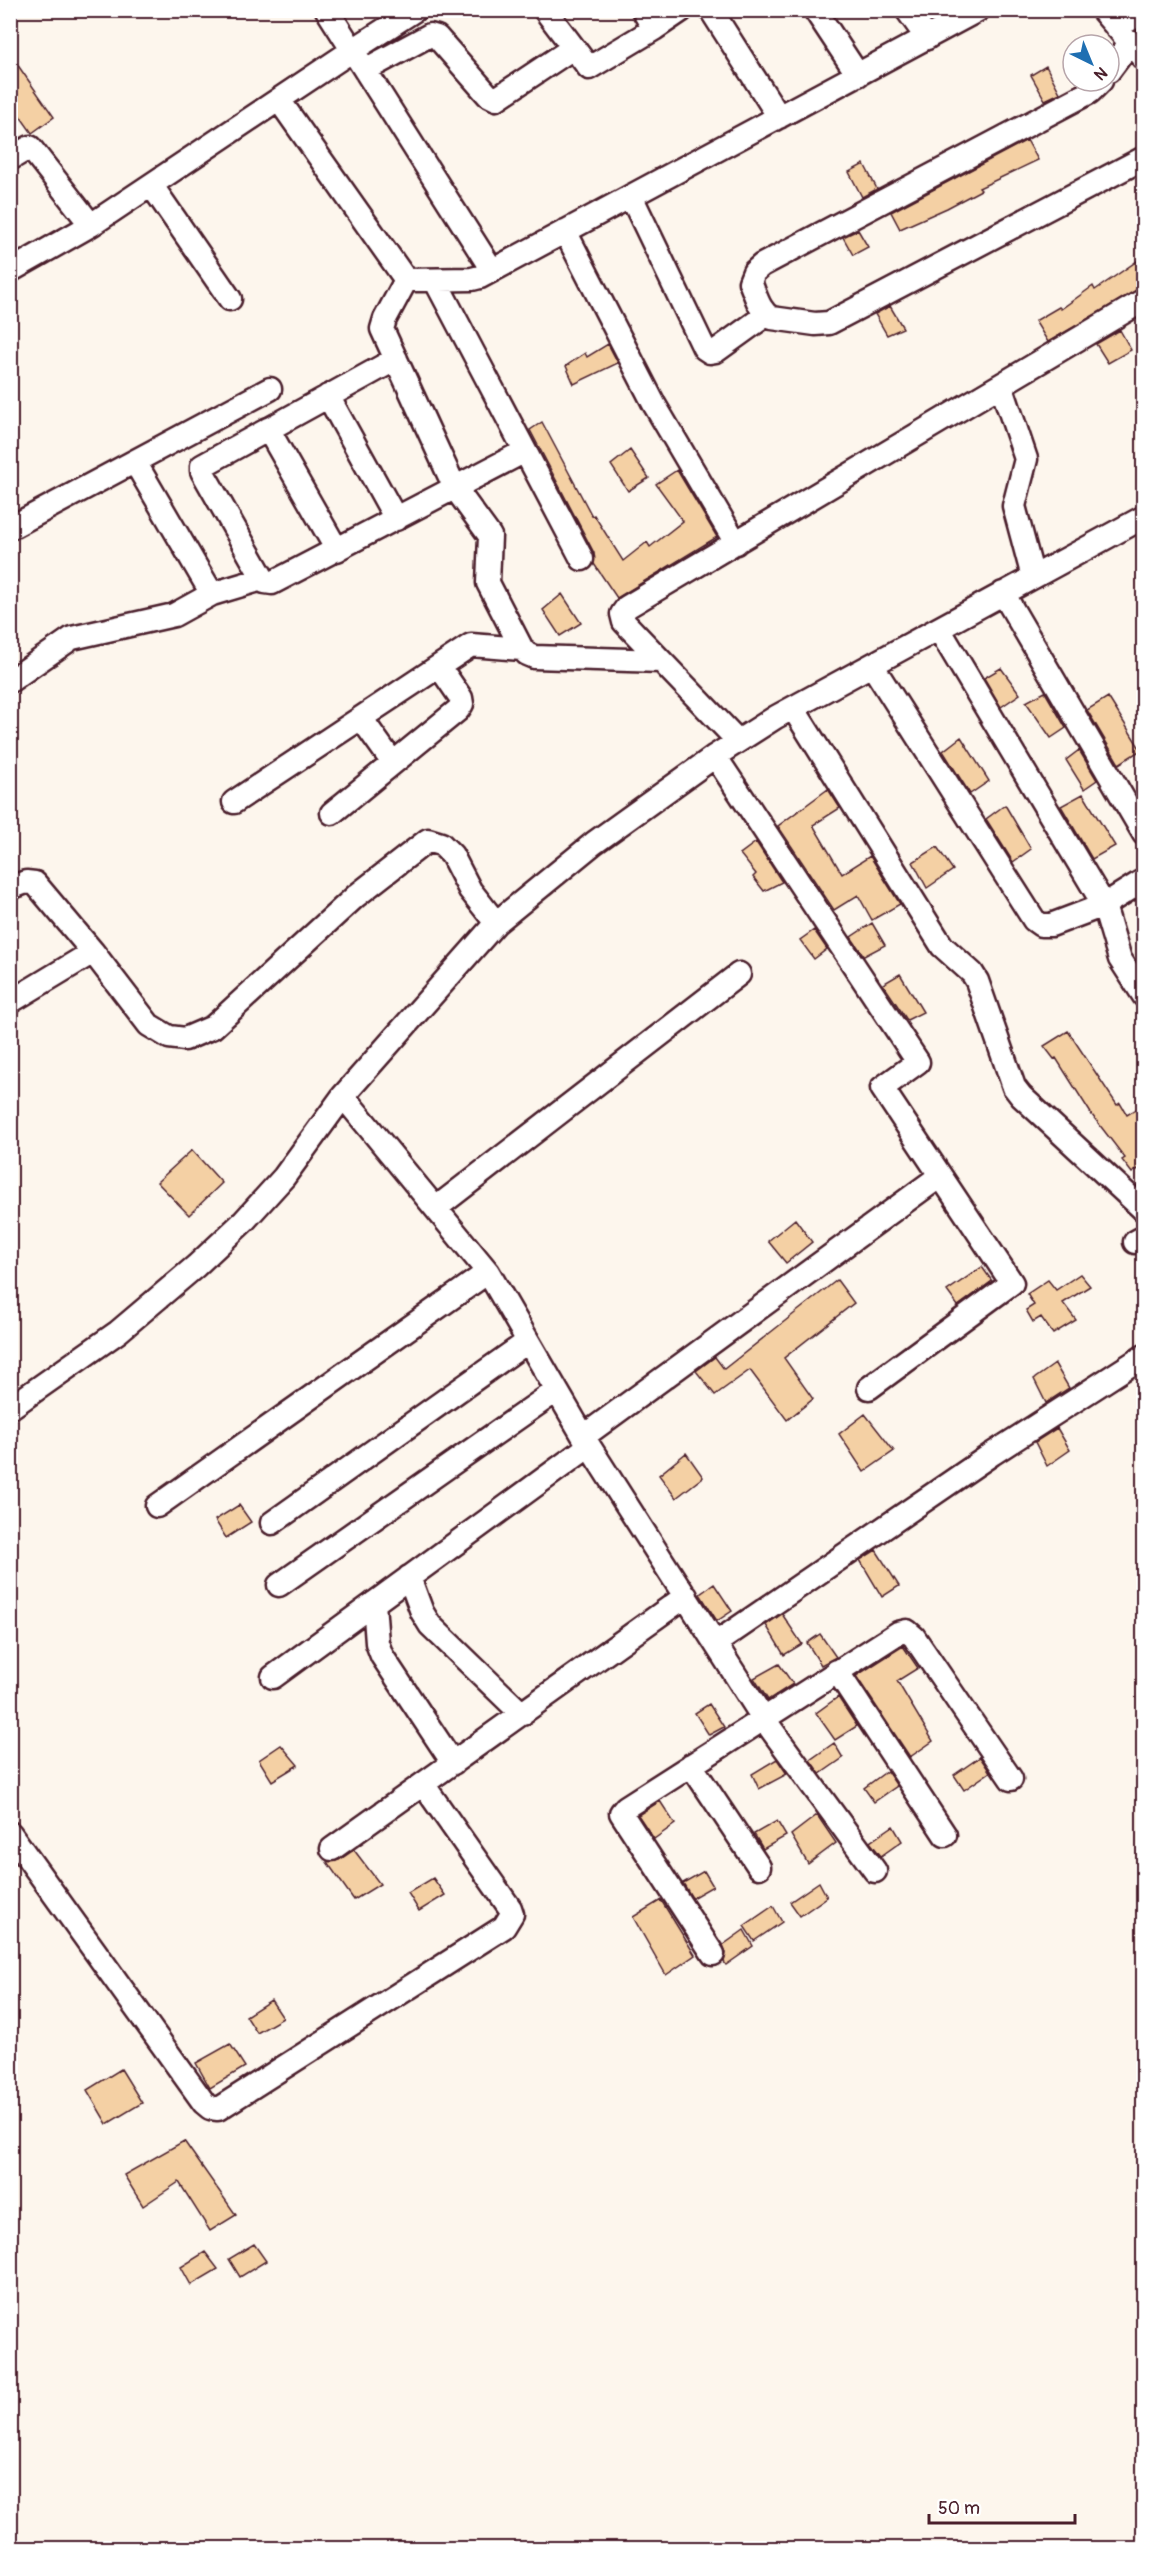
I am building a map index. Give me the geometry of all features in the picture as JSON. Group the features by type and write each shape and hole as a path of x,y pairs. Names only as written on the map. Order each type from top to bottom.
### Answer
{"street":[{"path":"327,10 492,270"},
{"path":"10,271 91,225 152,186 415,10"},
{"path":"545,10 589,68 648,20 682,10"},
{"path":"711,10 779,117"},
{"path":"815,10 858,75"},
{"path":"907,10 927,38"},
{"path":"406,280 472,279 492,270 978,10"},
{"path":"1123,35 1143,12"},
{"path":"365,70 430,34 437,37 488,95 496,99 573,48"},
{"path":"766,315 750,282 754,272 762,265 1090,93"},
{"path":"279,100 406,280"},
{"path":"10,159 30,147 91,225"},
{"path":"631,196 704,348 710,352 716,351 766,315 815,324 829,323 1143,158"},
{"path":"152,186 230,299"},
{"path":"565,231 654,404 736,543"},
{"path":"406,280 382,325 455,488 491,539 488,583 522,649 534,657 661,661"},
{"path":"435,280 582,560"},
{"path":"738,741 624,622 622,614 627,607 1143,300"},
{"path":"262,579 202,471 202,466 396,359"},
{"path":"1001,385 1026,459 1014,506 1033,577"},
{"path":"10,528 270,388"},
{"path":"328,396 396,519"},
{"path":"268,429 337,550"},
{"path":"10,681 72,638 174,615 212,594 262,579 272,583 525,451"},
{"path":"135,462 212,594"},
{"path":"10,1408 118,1332 196,1266 244,1221 284,1177 343,1095 496,923 594,843 715,756 793,708 1033,577 1141,524"},
{"path":"1004,593 1143,834"},
{"path":"939,629 1104,905 1120,958 1143,996"},
{"path":"234,802 471,645 522,649"},
{"path":"872,665 1034,920 1041,925 1051,925 1104,905 1143,880"},
{"path":"332,813 458,711 462,704 461,698 439,666"},
{"path":"793,708 942,946 972,973 977,981 1014,1087 1143,1210"},
{"path":"361,718 393,763"},
{"path":"715,756 918,1062 882,1088 1012,1283 869,1388"},
{"path":"10,888 26,882 35,883 93,952 149,1026 169,1037 185,1039 213,1028 356,896 428,840 441,844 452,855 470,890 496,923"},
{"path":"10,1002 93,952"},
{"path":"436,1208 739,974"},
{"path":"343,1095 488,1272 586,1441 764,1718 875,1871"},
{"path":"273,1677 940,1176"},
{"path":"157,1506 488,1272"},
{"path":"272,1523 527,1342"},
{"path":"716,1643 992,1454 1143,1356"},
{"path":"279,1585 556,1391"},
{"path":"409,1577 422,1612 430,1625 522,1714"},
{"path":"332,1849 686,1596"},
{"path":"374,1603 377,1643 382,1656 453,1763"},
{"path":"712,1954 621,1813 626,1807 898,1633 907,1631 914,1637 1011,1779"},
{"path":"837,1671 945,1835"},
{"path":"691,1765 759,1867"},
{"path":"10,1833 204,2103 210,2108 218,2109 510,1921 512,1914 510,1908 423,1784"}],"building":[{"path":"10,54 54,117 32,133 10,102"},
{"path":"1046,66 1060,93 1045,100 1031,75"},
{"path":"1027,140 1038,160 979,188 981,190 947,208 900,229 891,212"},
{"path":"864,164 877,189 862,197 849,172"},
{"path":"858,230 868,247 853,255 843,237"},
{"path":"1143,257 1143,287 1048,342 1035,321 1059,307 1061,309 1093,286 1095,290"},
{"path":"890,306 903,328 887,335 875,314"},
{"path":"1120,330 1131,350 1108,363 1096,344"},
{"path":"608,344 618,363 574,384 566,366 585,353 587,357"},
{"path":"542,422 592,516 594,515 623,561 647,542 650,547 683,521 656,484 677,470 717,537 617,598 594,564 594,553 530,430"},
{"path":"630,450 649,478 628,491 611,465"},
{"path":"562,594 581,623 560,636 543,610"},
{"path":"1001,668 1020,694 1001,707 984,678"},
{"path":"1045,692 1066,728 1051,738 1026,702"},
{"path":"1108,697 1141,750 1119,764 1087,710"},
{"path":"961,737 989,781 970,794 943,751"},
{"path":"1079,750 1097,780 1084,789 1066,760"},
{"path":"828,789 840,808 813,825 842,874 870,856 900,904 872,920 858,895 834,910 778,826"},
{"path":"1083,794 1115,846 1092,859 1061,806"},
{"path":"1005,805 1031,849 1013,862 986,819"},
{"path":"756,842 782,882 764,891 753,877 756,874 740,854"},
{"path":"937,847 953,870 927,888 913,862"},
{"path":"872,923 885,945 864,956 851,937"},
{"path":"814,930 827,949 814,959 800,940"},
{"path":"900,974 923,1012 907,1020 883,984"},
{"path":"1068,1031 1117,1105 1120,1103 1127,1115 1143,1105 1143,1166 1132,1173 1122,1160 1125,1158 1092,1115 1056,1058 1054,1059 1044,1046"},
{"path":"192,1150 222,1183 189,1215 157,1182"},
{"path":"795,1219 812,1242 786,1263 768,1241"},
{"path":"982,1267 992,1281 958,1306 947,1291"},
{"path":"1080,1274 1090,1286 1063,1303 1076,1320 1053,1334 1041,1317 1033,1322 1026,1310 1034,1305 1027,1294 1048,1280 1056,1290"},
{"path":"837,1280 854,1303 784,1358 813,1399 787,1420 750,1370 715,1395 696,1371 715,1357 724,1369"},
{"path":"1055,1364 1069,1388 1046,1403 1034,1379"},
{"path":"865,1414 894,1451 864,1472 839,1434"},
{"path":"1057,1428 1070,1450 1047,1466 1035,1442"},
{"path":"686,1453 703,1477 676,1498 659,1475"},
{"path":"239,1505 251,1522 226,1538 215,1520"},
{"path":"876,1550 899,1586 882,1597 860,1560"},
{"path":"714,1584 732,1611 717,1621 700,1594"},
{"path":"782,1614 802,1644 784,1655 766,1625"},
{"path":"820,1634 836,1657 821,1665 807,1643"},
{"path":"903,1646 918,1668 897,1681 933,1741 910,1757 856,1676"},
{"path":"779,1664 793,1684 768,1700 754,1678"},
{"path":"838,1697 857,1726 835,1740 816,1713"},
{"path":"709,1704 724,1727 709,1735 695,1713"},
{"path":"834,1743 843,1758 820,1774 810,1760"},
{"path":"281,1745 298,1765 272,1781 259,1760"},
{"path":"980,1757 990,1772 964,1790 954,1775"},
{"path":"777,1759 787,1774 759,1789 752,1774"},
{"path":"887,1771 897,1786 874,1802 864,1788"},
{"path":"660,1801 675,1824 654,1839 638,1815"},
{"path":"817,1815 836,1843 808,1864 791,1835"},
{"path":"777,1821 786,1836 763,1849 754,1834"},
{"path":"893,1826 902,1841 881,1856 870,1842"},
{"path":"354,1850 380,1884 354,1900 327,1862 339,1860"},
{"path":"704,1871 713,1886 692,1898 683,1883"},
{"path":"433,1878 445,1895 419,1911 408,1893"},
{"path":"819,1882 827,1897 800,1916 790,1902"},
{"path":"661,1900 695,1955 666,1975 633,1917"},
{"path":"773,1906 782,1922 754,1941 744,1926"},
{"path":"744,1930 753,1946 726,1965 723,1945"},
{"path":"271,2000 283,2018 257,2033 246,2016"},
{"path":"230,2044 245,2067 210,2088 196,2063"},
{"path":"121,2069 142,2103 107,2124 87,2090"},
{"path":"184,2141 236,2215 210,2231 179,2182 143,2206 124,2175"},
{"path":"254,2244 266,2261 240,2277 229,2259"},
{"path":"205,2252 218,2269 191,2285 181,2267"}]}
